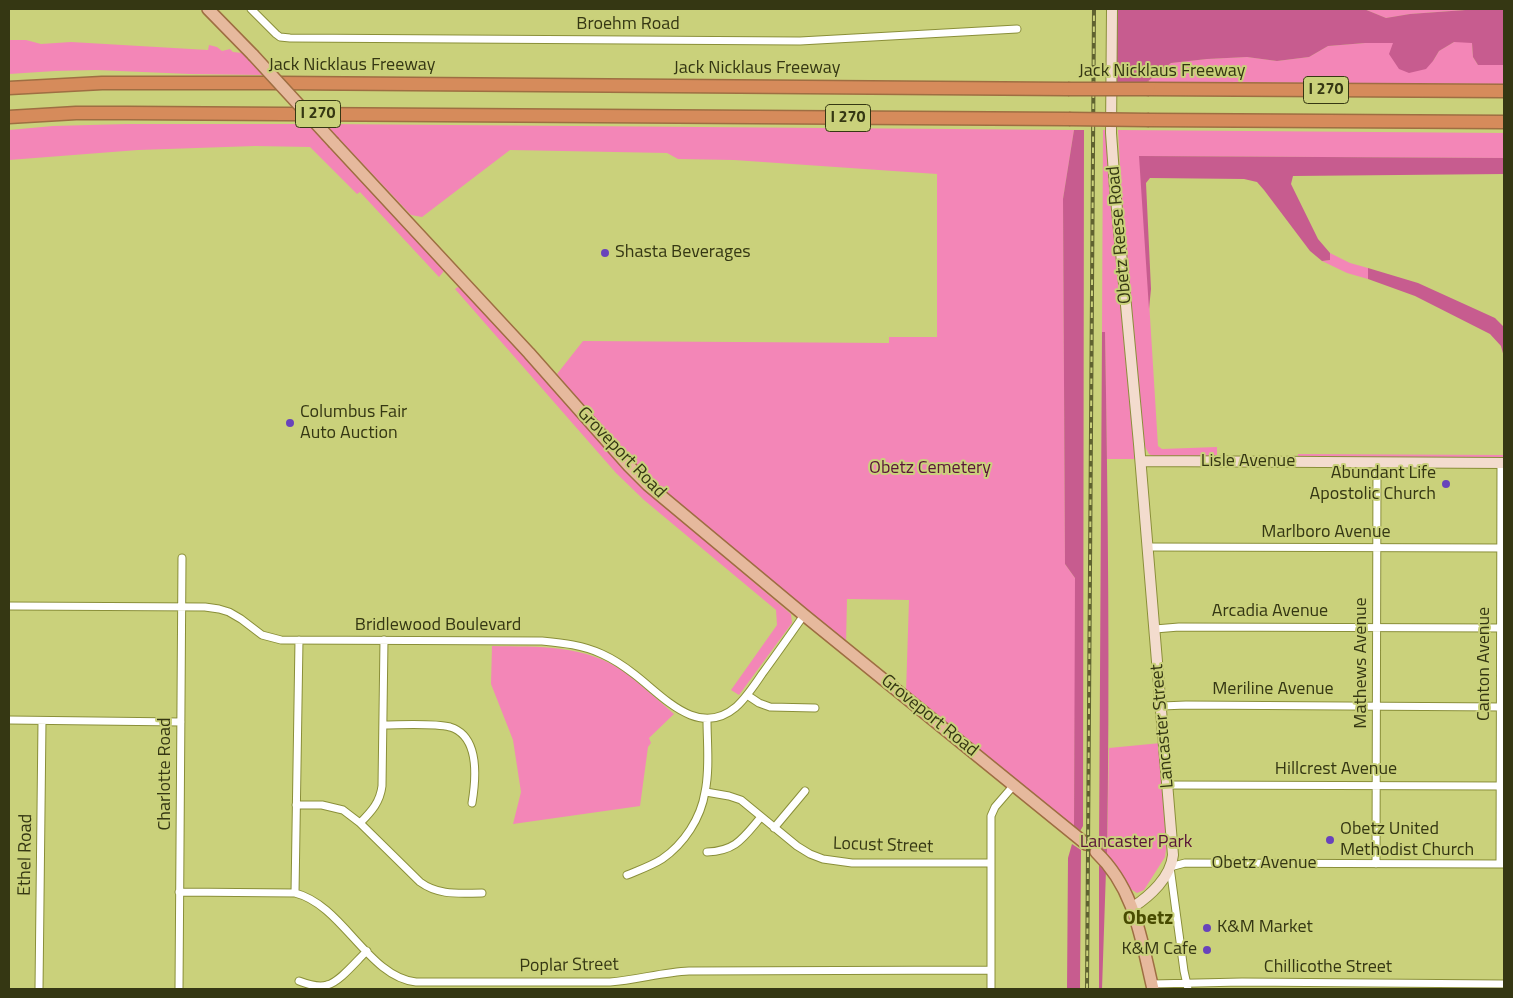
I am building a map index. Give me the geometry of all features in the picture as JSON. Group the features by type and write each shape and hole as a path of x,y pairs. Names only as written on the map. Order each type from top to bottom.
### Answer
{"highway":[{"name":"Jack Nicklaus Freeway","path":"9,88 102,83 279,82 1504,92"},
{"name":"I 270","path":"9,117 76,114 493,115 1504,122"},
{"path":"9,123 76,114"}],"main road":[{"name":"Groveport Road","path":"208,9 253,55 529,353 628,466 694,524 804,615 1086,844"},
{"path":"1096,852 1115,874 1133,907 1152,987"}],"street":[{"name":"Broehm Road","path":"251,9 280,37 296,38 786,42 1017,28"},
{"name":"Obetz Reese Road","path":"1112,9 1111,133 1141,461"},
{"name":"Lisle Avenue","path":"1141,461 1502,463"},
{"name":"Lancaster Street","path":"1141,461 1173,852 1170,867 1187,986"},
{"name":"Mathews Avenue","path":"1376,864 1377,462"},
{"name":"Canton Avenue","path":"1502,463 1502,864"},
{"name":"Marlboro Avenue","path":"1148,547 1502,548"},
{"name":"Charlotte Road","path":"179,989 182,558"},
{"name":"Bridlewood Boulevard","path":"9,606 219,609 241,619 262,635 281,640 542,641 576,645 602,654 615,661 684,713 699,718 717,718 736,708 804,615"},
{"name":"Arcadia Avenue","path":"1155,628 1502,628"},
{"path":"296,893 299,640"},
{"path":"360,823 376,806 381,793 384,640"},
{"path":"747,695 759,703 770,707 815,708"},
{"name":"Meriline Avenue","path":"1162,706 1502,707"},
{"path":"627,875 661,860 680,842 694,824 706,792 707,718"},
{"path":"9,720 181,722"},
{"name":"Ethel Road","path":"39,989 42,720"},
{"path":"383,725 441,726 455,729 466,738 472,752 475,781 472,803"},
{"path":"991,989 991,816 995,807 1014,785"},
{"name":"Hillcrest Avenue","path":"1168,785 1502,786"},
{"path":"774,828 805,791"},
{"name":"Locust Street","path":"706,792 741,800 797,846 823,859 852,863 991,863"},
{"path":"296,804 322,804 338,808 349,814 427,887 444,893 482,893"},
{"path":"707,852 727,849 735,845 744,838 761,817"},
{"name":"Obetz Avenue","path":"1170,867 1184,863 1502,864"},
{"path":"1133,907 1152,893 1170,867"},
{"name":"Poplar Street","path":"179,892 296,893 311,898 385,968 399,978 416,982 610,982 689,970 991,970"},
{"path":"299,981 315,986 326,986 334,982 366,950"},
{"name":"Chillicothe Street","path":"1152,987 1262,982 1504,984"}],"green space":[{"path":"1364,9 1479,9 1410,14 1386,18"},
{"path":"9,40 26,40 41,44 71,42 208,50 209,45 217,47 222,51 230,49 233,52 242,53 263,75 96,70 9,74"},
{"path":"1454,42 1472,42 1473,57 1478,65 1504,65 1504,84 1147,82 1171,63 1247,57 1277,61 1309,57 1328,46 1365,43 1393,43 1433,61 1439,51"},
{"path":"310,124 443,267 444,271 439,277 360,192 357,194 310,147 255,146 138,150 9,160 9,130 53,126"},
{"name":"Obetz Cemetery","path":"325,124 1074,130 1063,199 1065,564 1075,578 1076,591 1074,829 906,692 909,600 847,599 846,643 653,484 610,440 557,374 583,341 889,343 889,337 937,337 937,174 734,160 678,159 667,153 510,150 422,217 411,215"},
{"path":"1103,130 1107,130 1137,459 1107,459 1105,332 1102,332"},
{"path":"1118,130 1504,133 1504,158 1140,156 1158,446 1162,449 1217,447 1217,459 1155,457 1149,454 1144,445 1124,235"},
{"path":"1330,253 1350,263 1368,268 1368,279 1347,273 1322,261 1330,260"},
{"path":"458,287 464,289 611,453 662,504 791,614 792,623 739,695 731,690 777,625 776,610 644,500 616,473 455,289"},
{"path":"1298,454 1504,455 1504,461 1298,459"},
{"path":"492,646 544,647 578,652 595,657 626,673 674,714 649,738 651,743 648,747 640,806 513,824 521,792 513,740 491,684"},
{"name":"Lancaster Park","path":"1161,743 1165,857 1144,890 1137,893 1129,888 1117,866 1107,854 1109,748"}],"shaded area":[{"path":"1116,9 1364,9 1386,18 1410,14 1504,9 1504,65 1478,65 1473,57 1472,43 1454,42 1439,51 1426,69 1409,73 1399,69 1389,54 1393,43 1365,43 1328,46 1309,57 1277,61 1247,57 1171,63 1147,82 1116,82"},
{"path":"1074,130 1084,130 1083,826 1079,833 1074,829 1075,578 1065,564 1063,199"},
{"path":"1139,156 1504,158 1504,174 1293,176 1291,184 1318,239 1330,253 1330,260 1322,261 1310,251 1257,182 1244,179 1150,178 1146,183 1151,289 1149,309"},
{"path":"1368,268 1418,283 1495,318 1504,327 1504,357 1501,346 1490,334 1415,296 1368,279"},
{"path":"1102,332 1105,332 1108,528 1107,854 1099,847"},
{"path":"1072,844 1081,850 1080,989 1067,989 1068,858"},
{"path":"1099,865 1106,870 1102,989 1099,989"}],"railway":[{"path":"1087,989 1094,9"}],"place":[{"name":"Shasta Beverages","path":"605,253"},
{"name":"Columbus Fair Auto Auction","path":"290,423"},
{"name":"Abundant Life Apostolic Church","path":"1446,484"},
{"name":"Obetz United Methodist Church","path":"1330,840"},
{"name":"K&M Market","path":"1207,928"},
{"name":"K&M Cafe","path":"1207,950"}],"district":[{"name":"Obetz","path":"1148,919"}]}
